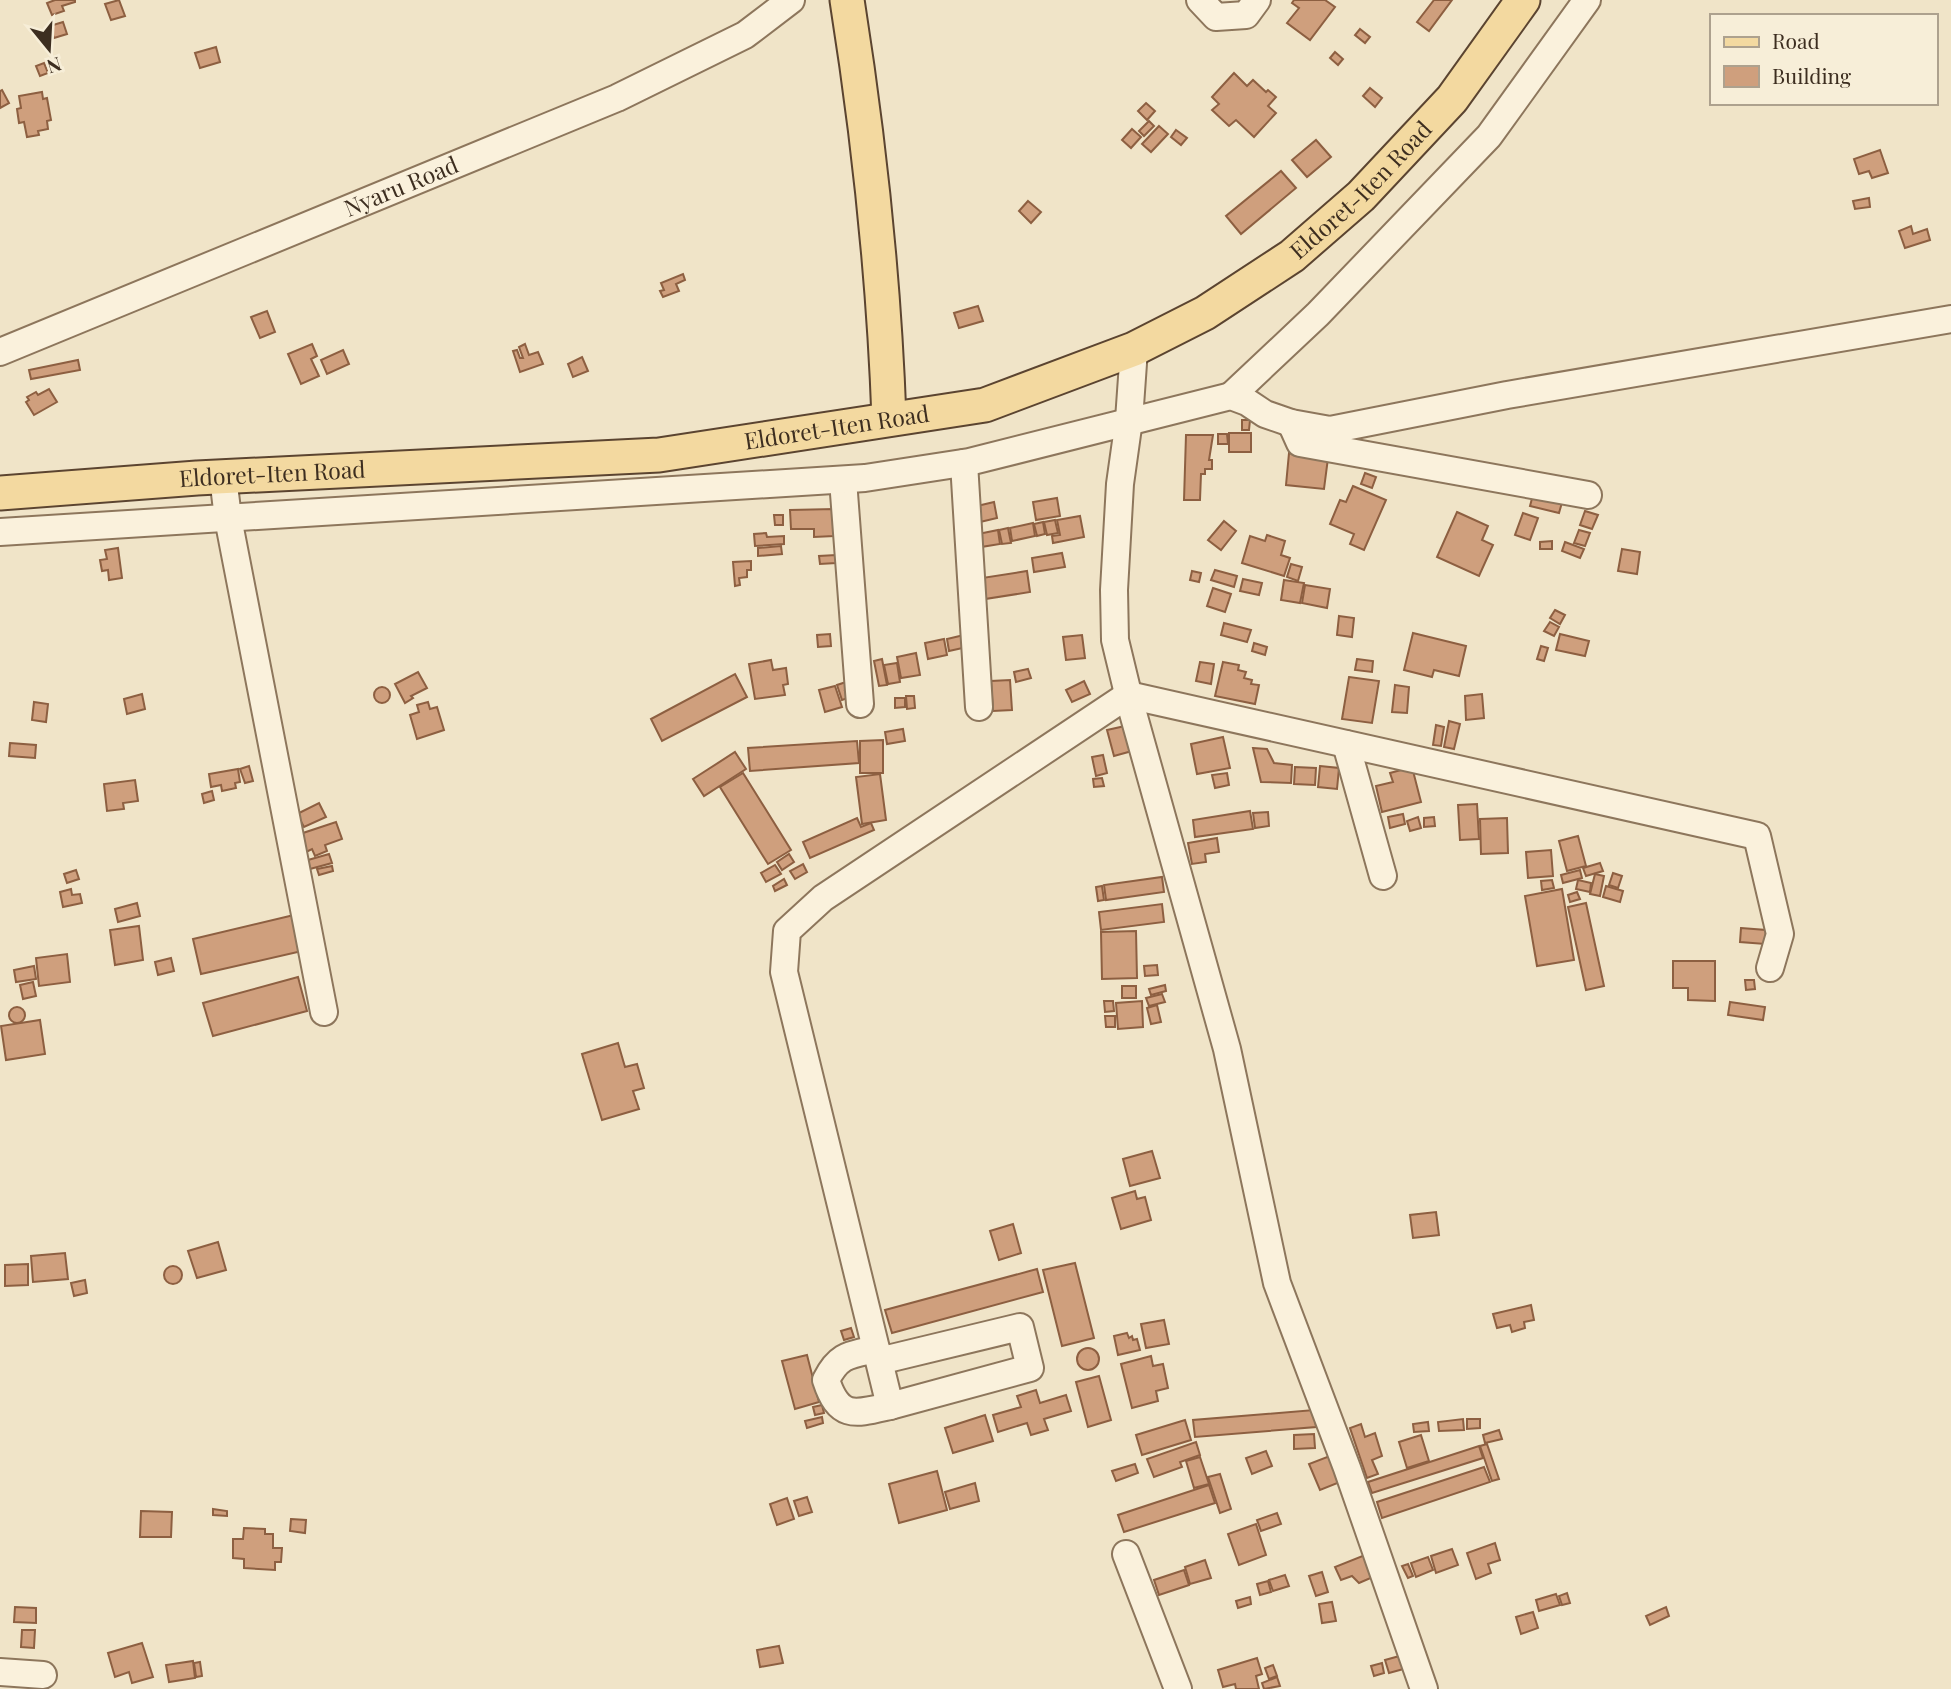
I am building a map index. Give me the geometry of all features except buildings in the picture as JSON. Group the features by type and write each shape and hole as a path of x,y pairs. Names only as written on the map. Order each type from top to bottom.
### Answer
{"main road":[{"path":"847,0 872,182 885,318 889,419"},
{"name":"Eldoret-Iten Road","path":"0,493 223,477 659,455 985,405 1134,349 1205,313 1292,256 1361,195 1452,99 1523,0"}],"street":[{"name":"Nyaru Road","path":"0,352 617,98 745,35 791,0"},
{"path":"1200,0 1216,17 1252,7"},
{"path":"0,532 843,480 964,463 1231,396 1318,314 1489,136 1587,0"},
{"path":"1231,396 1247,402 1265,414 1291,423 1330,430 1507,395 1951,319"},
{"path":"1134,349 1129,420 1120,484 1114,590 1115,640 1227,1049 1277,1283 1347,1468 1424,1689"},
{"path":"1291,423 1300,443 1588,495"},
{"path":"964,463 979,707"},
{"path":"223,477 228,518 324,1012"},
{"path":"843,480 860,704"},
{"path":"890,1406 785,972 787,932 823,898 1128,695 1757,836 1780,934 1770,968"},
{"path":"1346,744 1382,876"},
{"path":"1020,1327 1030,1368 890,1406 859,1413 842,1408 832,1399 826,1380 833,1365 845,1356 878,1355 1020,1327"},
{"path":"1126,1554 1178,1689"},
{"path":"0,1672 44,1672"}]}
